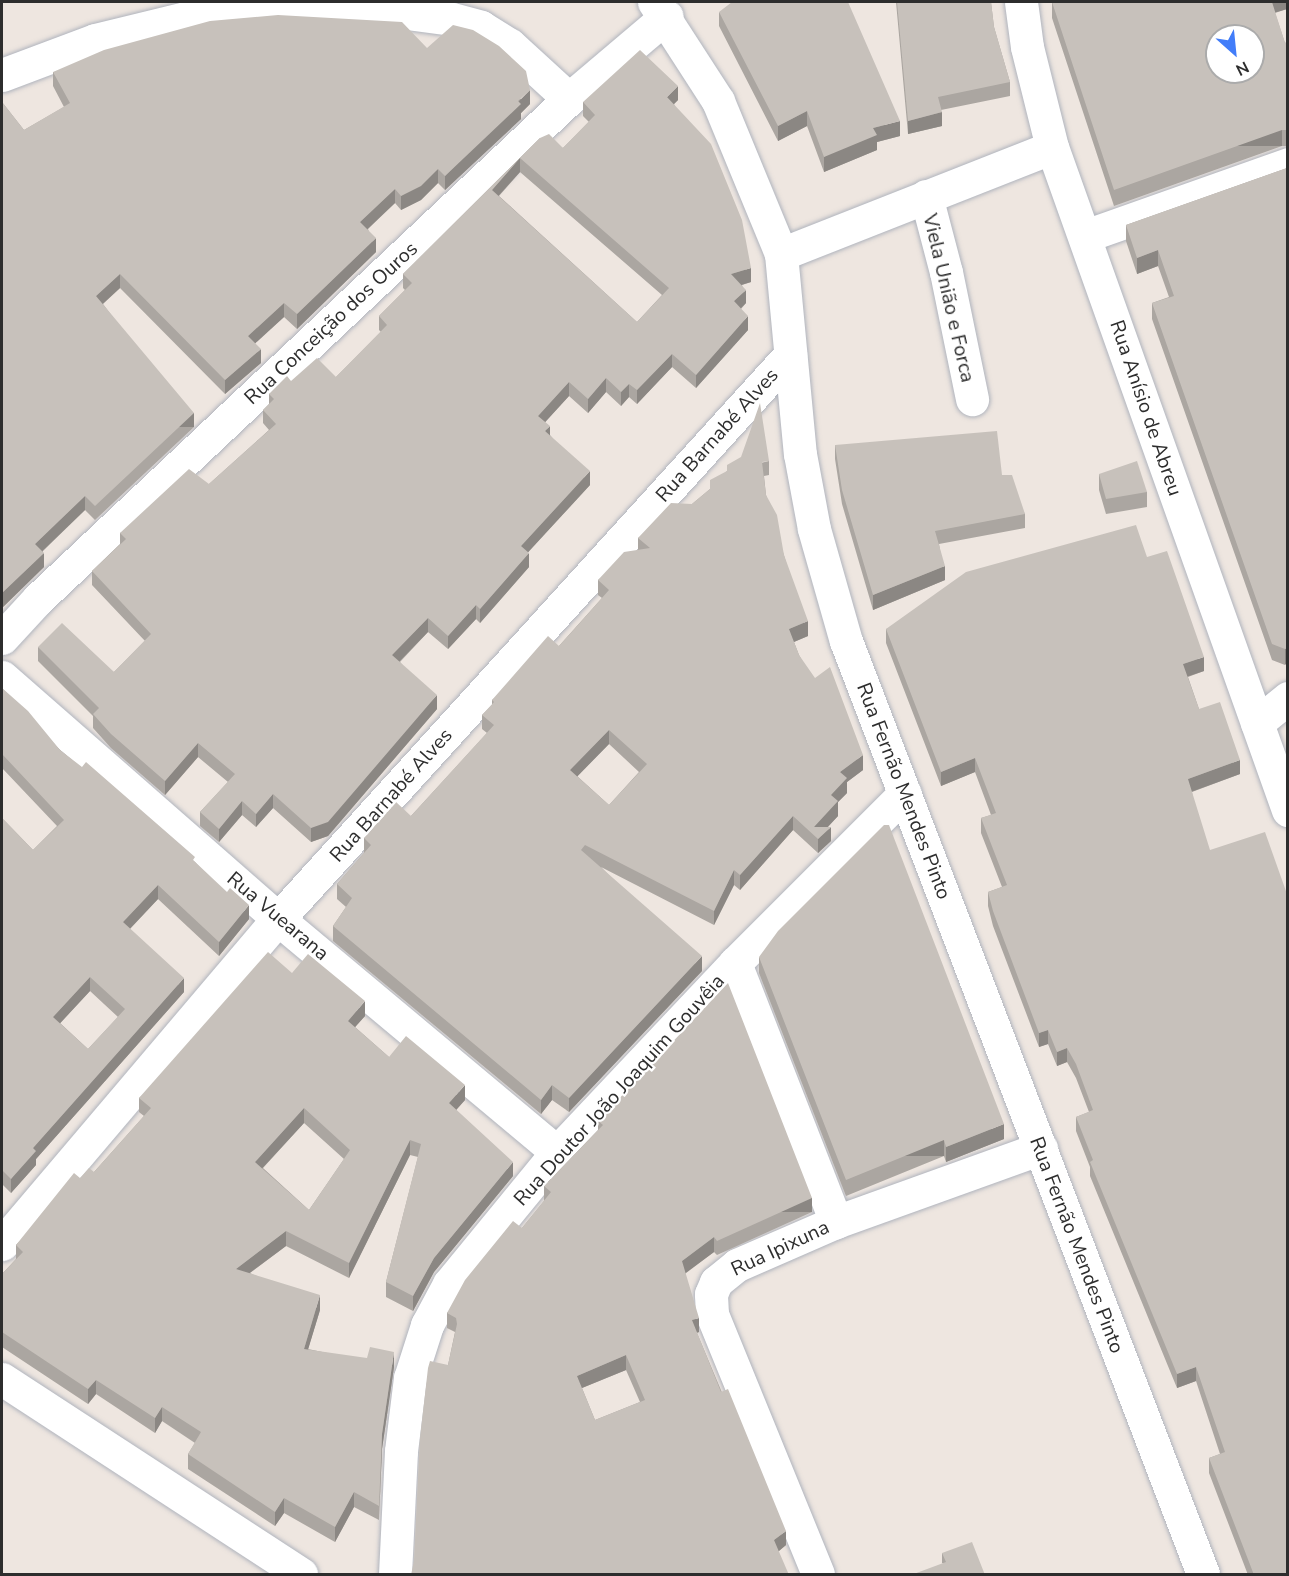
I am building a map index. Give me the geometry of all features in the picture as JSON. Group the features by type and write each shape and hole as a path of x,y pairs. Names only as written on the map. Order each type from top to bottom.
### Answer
{"street":[{"name":"Rua Anísio de Abreu","path":"1021,2 1027,47 1052,147 1287,810"},
{"name":"Rua Conceição dos Ouros","path":"2,638 38,599 569,99 661,9"},
{"name":"Rua Fernão Mendes Pinto","path":"661,9 718,101 781,254 800,454 814,529 846,641 1203,1575"},
{"path":"2,75 94,40 186,18 280,10 399,12 452,19 481,27 510,45 569,99"},
{"path":"781,254 1052,147"},
{"path":"1085,236 1287,164"},
{"name":"Viela União e Forca","path":"927,196 946,272 972,399"},
{"name":"Rua Barnabé Alves","path":"2,1244 278,919 790,355"},
{"name":"Rua Vuearana","path":"2,677 278,919 556,1152"},
{"path":"1257,723 1287,698"},
{"name":"Rua Doutor João Joaquim Gouvêia","path":"396,1575 401,1451 410,1378 427,1325 449,1284 556,1152 735,963 905,793"},
{"path":"735,963 836,1222"},
{"name":"Rua Ipixuna","path":"818,1575 742,1396 712,1314 711,1294 724,1273 737,1265 836,1222 1041,1148"},
{"path":"2,1379 301,1575"}],"building":[{"path":"732,2 848,2 900,121 873,128 877,135 824,157 807,111 778,126 719,12"},
{"path":"897,2 991,2 994,27 1010,82 938,97 942,112 908,121"},
{"path":"1052,2 1272,2 1285,43 1287,42 1287,130 1114,190"},
{"path":"278,15 402,22 427,48 453,25 473,30 499,46 526,71 530,90 518,101 521,104 445,176 438,169 421,186 401,196 395,189 360,222 376,238 297,314 284,303 248,336 261,349 225,380 120,274 96,296 194,413 95,506 85,496 35,544 44,553 2,593 2,102 24,130 70,103 53,72 104,50 210,21"},
{"path":"640,50 678,86 667,97 711,144 742,220 751,268 731,274 746,290 734,301 748,316 696,375 672,354 637,390 629,384 621,392 606,378 588,399 569,382 538,416 550,426 545,431 590,471 521,546 529,553 480,609 476,605 448,636 428,618 392,655 437,695 328,822 311,828 273,794 256,814 242,801 219,829 200,812 235,774 198,743 165,781 111,734 93,714 99,708 38,647 62,623 114,672 151,634 92,571 126,539 120,533 189,469 209,484 276,424 263,410 274,399 269,394 287,376 291,381 317,358 336,377 387,325 379,316 412,283 403,274 540,138 549,134 563,148 595,115 583,102","holes":["520,158 669,288 637,322 492,190"]},
{"path":"1287,168 1287,647 1285,649 1272,644 1152,303 1174,296 1158,250 1137,258 1126,225"},
{"path":"760,403 769,461 762,462 766,495 777,515 784,555 808,621 789,629 799,655 815,678 830,667 863,755 840,772 847,778 831,795 838,801 814,827 831,827 818,839 793,816 740,875 734,870 714,911 585,845 581,850 702,956 569,1098 552,1085 541,1100 333,926 352,898 337,884 371,845 364,838 396,802 411,816 494,725 482,715 494,702 492,700 548,636 559,646 578,625 609,590 598,580 624,552 650,548 638,538 671,503 692,504 710,489 710,480 727,471 727,465 741,457","holes":["609,730 647,764 609,805 570,770"]},
{"path":"997,431 1002,475 1012,475 1025,514 935,531 945,566 873,595 842,490 835,445"},
{"path":"1137,461 1147,492 1106,499 1099,474"},
{"path":"1136,525 1147,557 1167,551 1204,657 1183,664 1199,709 1220,702 1240,760 1188,779 1210,850 1265,832 1287,894 1287,1575 1254,1575 1209,1458 1225,1452 1196,1367 1177,1374 1090,1162 1093,1160 1076,1117 1093,1110 1076,1064 1067,1048 1057,1052 1048,1030 1039,1033 988,892 1007,885 981,818 996,813 975,758 941,772 886,629 966,572"},
{"path":"2,688 28,711 60,750 82,767 86,762 195,857 193,860 227,892 230,888 249,905 219,942 158,885 123,922 184,978 33,1148 36,1151 11,1179 2,1170 2,818 33,850 64,820 2,754","holes":["90,977 125,1009 88,1049 53,1017"]},
{"path":"884,825 889,825 1004,1124 946,1147 944,1140 846,1180 759,957 778,931"},
{"path":"268,952 292,973 308,954 365,1001 348,1021 389,1057 406,1036 465,1085 449,1103 513,1162 434,1258 413,1296 386,1282 421,1144 410,1140 349,1263 286,1231 236,1269 320,1295 304,1349 367,1358 370,1347 394,1352 382,1434 379,1506 354,1492 335,1527 284,1498 275,1512 188,1454 201,1432 162,1407 155,1418 96,1380 88,1389 2,1332 2,1274 23,1252 16,1245 74,1173 80,1178 89,1168 94,1172 151,1108 139,1098","holes":["304,1108 350,1150 309,1210 255,1162"]},
{"path":"728,983 812,1198 717,1241 714,1237 682,1261 699,1318 692,1320 721,1392 728,1389 786,1531 774,1540 789,1575 411,1575 414,1561 420,1438 428,1368 430,1361 448,1365 457,1324 456,1318 447,1313 465,1280 513,1221 522,1228 551,1192 544,1186 603,1125 598,1121","holes":["626,1355 645,1400 595,1420 577,1376"]},
{"path":"972,1542 985,1575 911,1575 946,1562 942,1553"}]}
